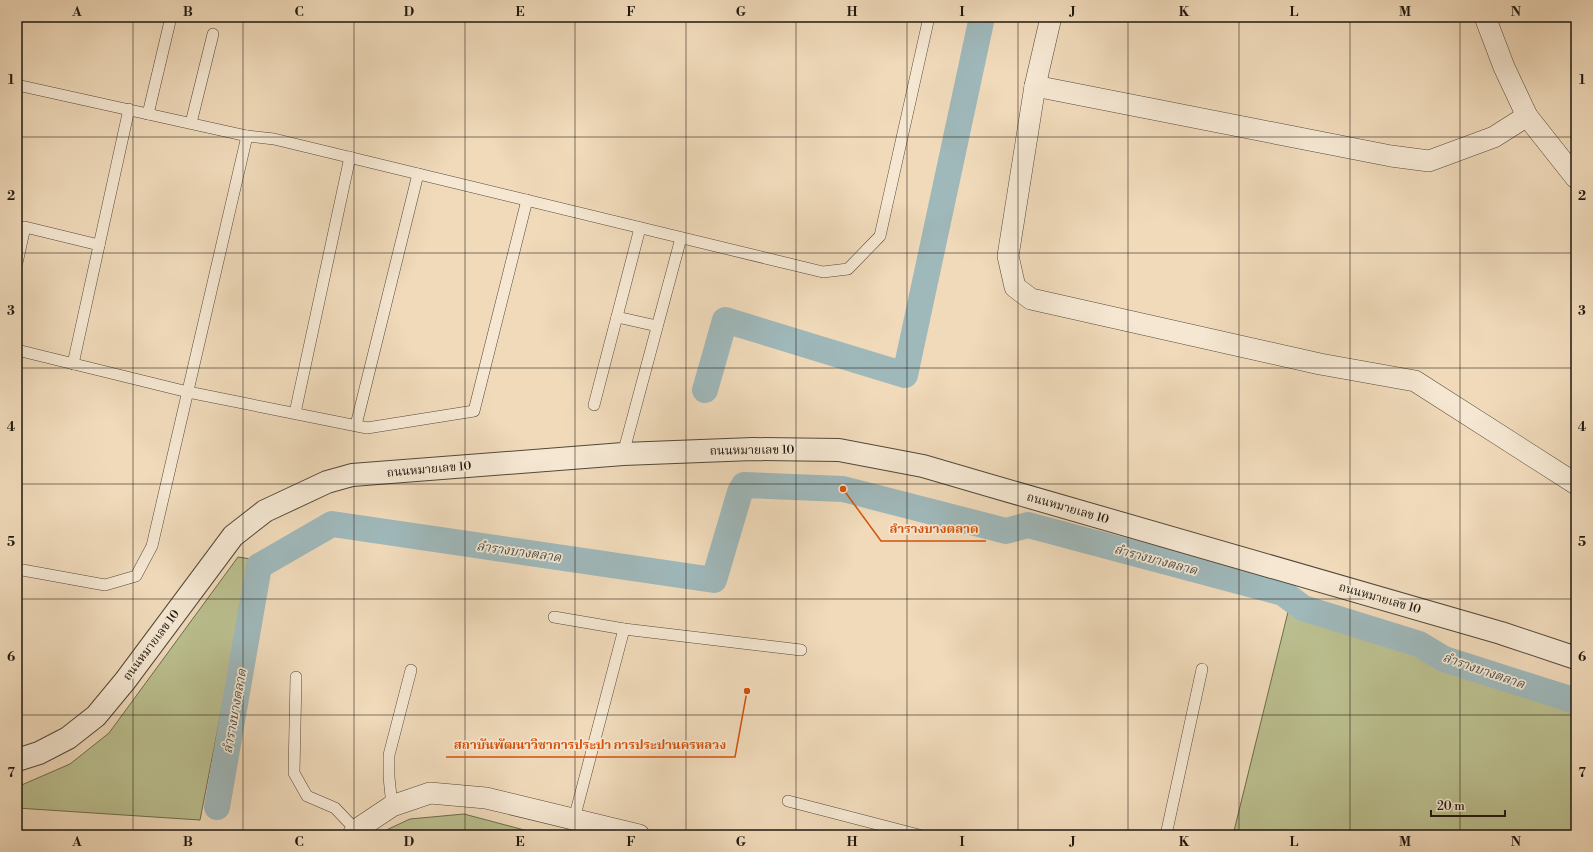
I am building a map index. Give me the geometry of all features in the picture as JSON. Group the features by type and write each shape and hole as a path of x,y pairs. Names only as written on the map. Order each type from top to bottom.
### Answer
{"street":[{"path":"1052,17 1035,86 1008,256 1015,287 1031,299 1320,364 1415,381 1576,484"},
{"path":"1485,17 1504,68 1527,116 1576,178"},
{"path":"1035,86 1391,156 1429,161 1494,137 1527,116"},
{"name":"ถนนหมายเลข 10","path":"17,760 39,753 68,738 96,716 125,681 233,536 265,511 298,494 327,482 352,475 623,454 784,449 839,450 882,457 923,466 1501,633 1576,658"},
{"path":"355,832 392,806 430,793 486,798 639,835"}],"lane":[{"path":"148,114 172,17"},
{"path":"17,85 247,136 274,138 823,272 848,269 880,236 929,17"},
{"path":"191,123 213,34"},
{"path":"73,364 129,109"},
{"path":"17,569 105,585 136,576 152,546 247,136"},
{"path":"295,413 350,157"},
{"path":"356,425 418,174"},
{"path":"17,350 188,392 367,428 474,411 527,200"},
{"path":"17,263 25,227 99,246"},
{"path":"594,405 640,228"},
{"path":"623,454 681,238"},
{"path":"617,316 657,326"},
{"path":"554,617 624,629 801,650"},
{"path":"574,819 624,629"},
{"path":"1166,835 1202,669"},
{"path":"392,806 389,777 389,755 411,670"},
{"path":"296,677 294,773 307,796 335,808 355,832"},
{"path":"788,801 908,834 919,835"}],"green space":[{"path":"238,557 251,559 200,820 17,808 17,787 70,764 109,733"},
{"path":"1288,612 1424,657 1445,669 1524,696 1533,676 1576,691 1576,835 1233,835"},
{"path":"464,814 543,835 380,835 382,832 410,819"}],"waterway":[{"path":"705,390 725,320 905,375 982,17"},
{"name":"ลำรางบางตลาด","path":"217,807 259,566 332,524 714,580 740,492 744,485 843,489 1006,531 1028,525 1283,593 1303,608 1419,644 1444,659 1576,701"}],"place":[{"name":"ลำรางบางตลาด","path":"843,489"},
{"name":"สถาบันพัฒนาวิชาการประปา การประปานครหลวง","path":"747,691"}]}
